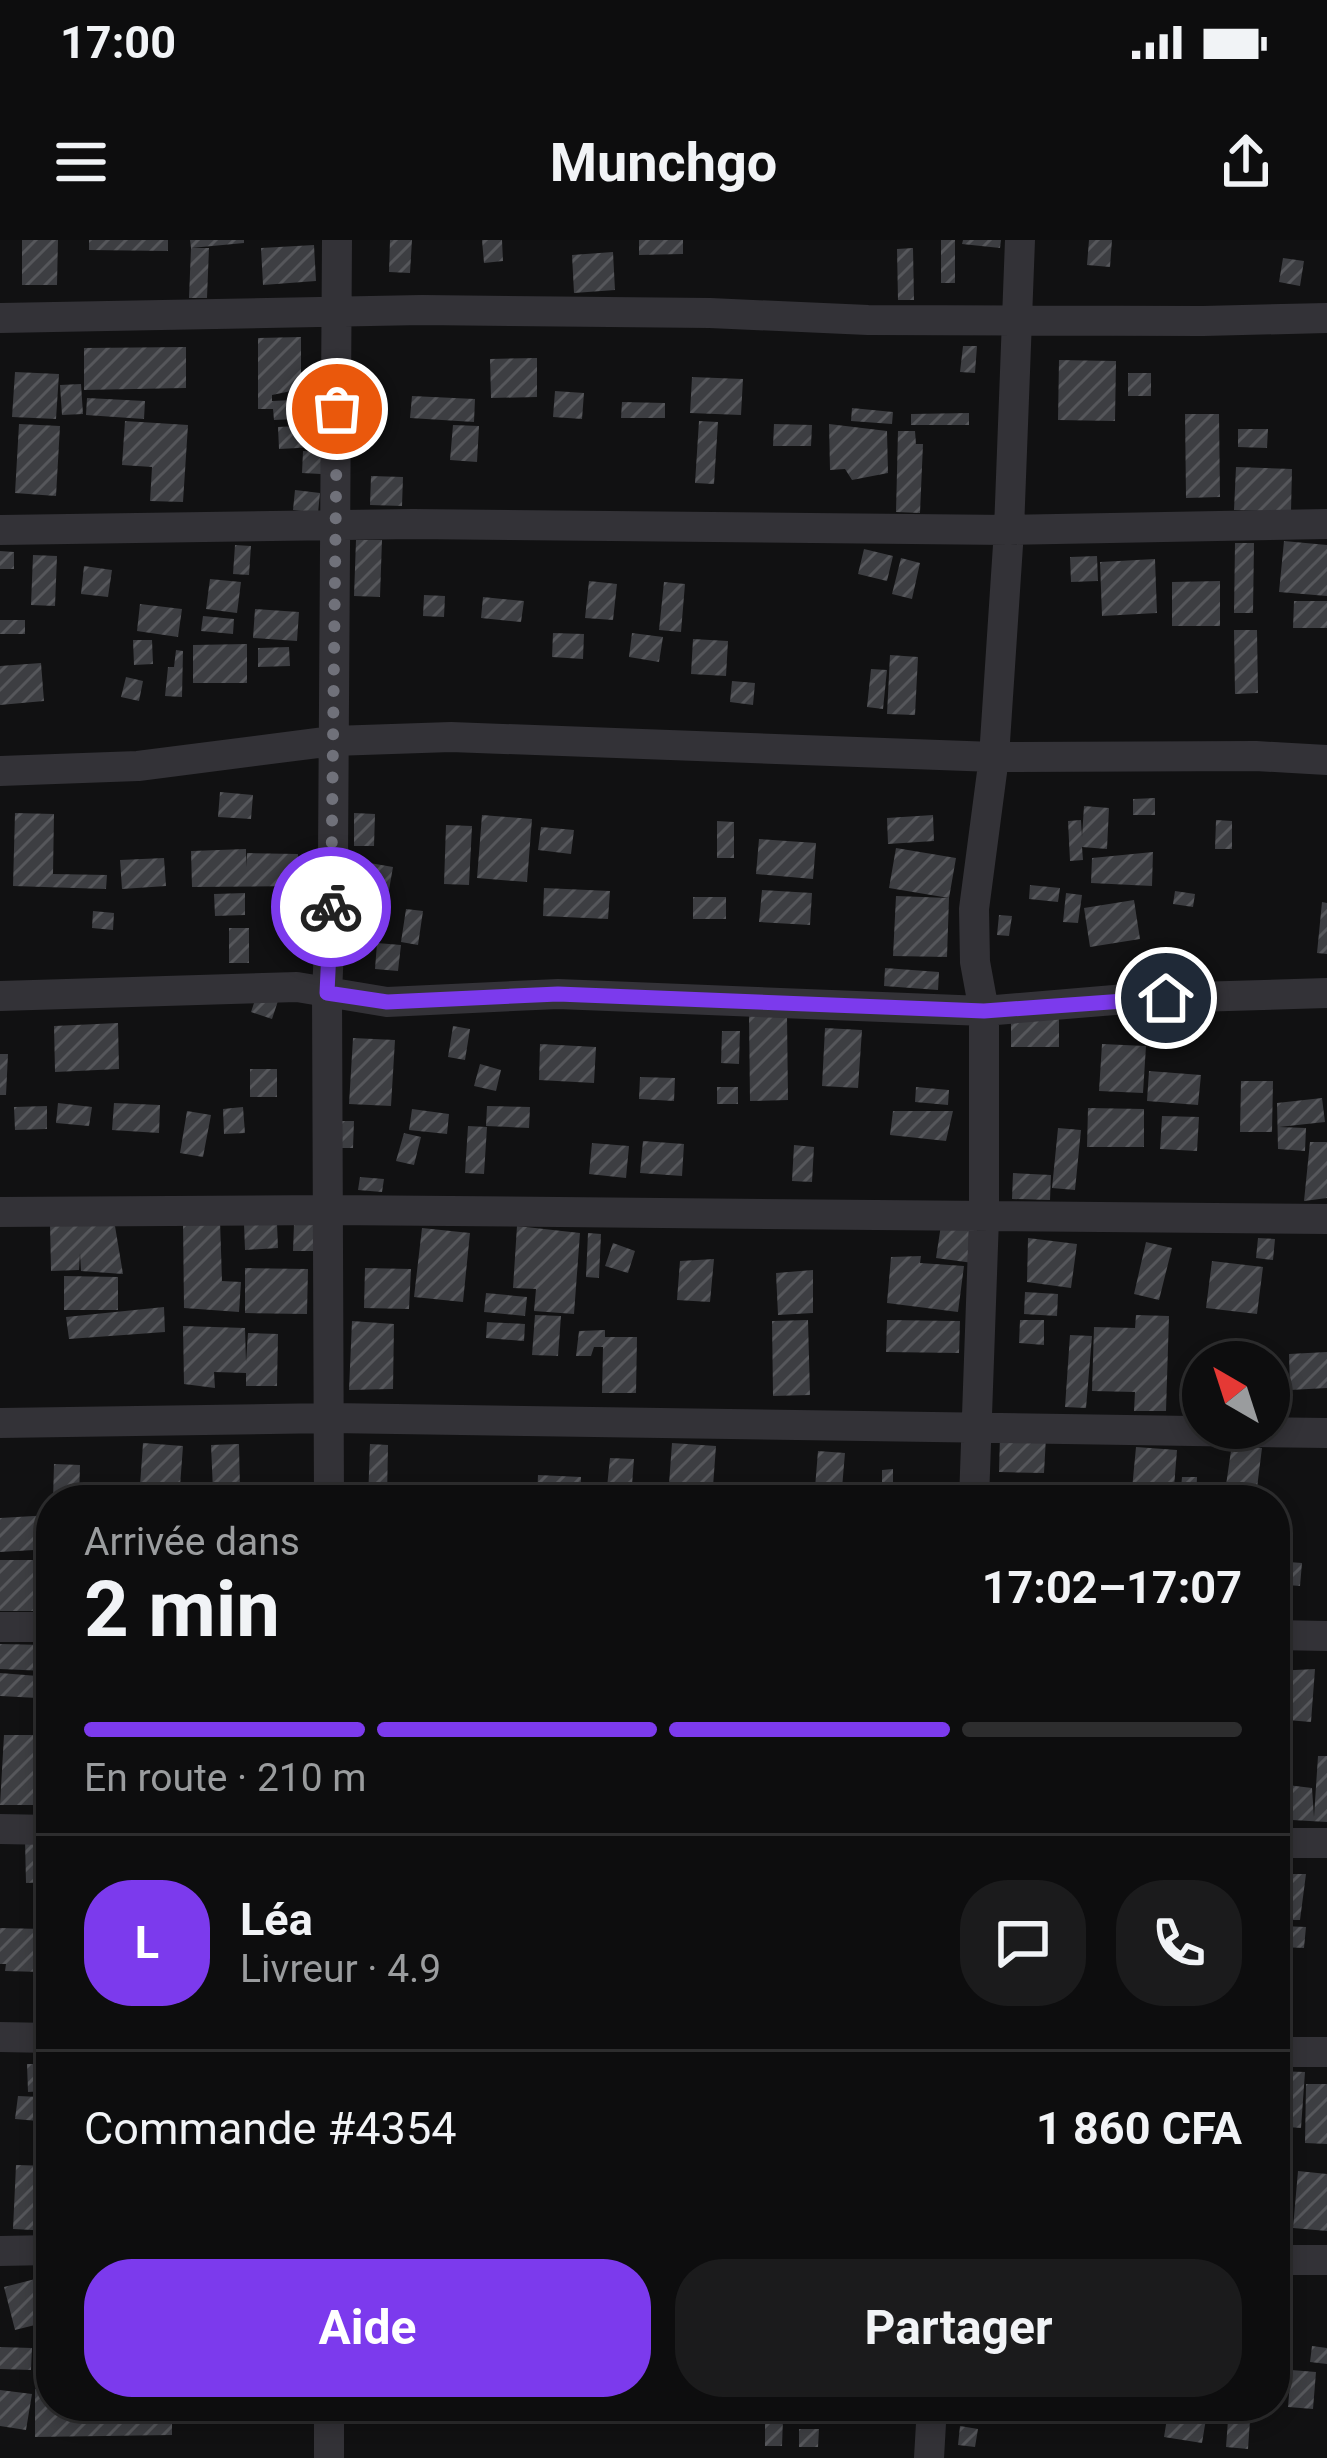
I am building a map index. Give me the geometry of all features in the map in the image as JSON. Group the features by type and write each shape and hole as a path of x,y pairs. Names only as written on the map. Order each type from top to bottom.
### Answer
{"street":[{"path":"329,1485 327,993 337,240"},
{"path":"975,1485 984,1218 984,1011 975,962 974,909 994,757 1020,240"},
{"path":"0,318 662,312 868,320 1327,318"},
{"path":"0,530 334,524 1009,530 1327,524"},
{"path":"0,771 138,766 333,741 451,737 994,757 1327,760"},
{"path":"0,996 297,987 387,1002 558,994 984,1011 1126,999 1327,993"},
{"path":"0,1211 1327,1219"},
{"path":"0,1423 331,1418 1327,1433"},
{"path":"0,1627 36,1627"},
{"path":"1290,1635 1327,1636"},
{"path":"0,1829 36,1830"},
{"path":"1290,1843 1327,1843"},
{"path":"0,2037 36,2038"},
{"path":"1290,2052 1327,2053"},
{"path":"0,2252 36,2251"},
{"path":"1290,2260 1327,2260"},
{"path":"328,2458 329,2421"},
{"path":"929,2458 931,2421"}],"building":[{"path":"22,240 58,240 57,285 22,285"},
{"path":"89,240 168,240 168,251 89,250"},
{"path":"190,240 244,240 244,243 191,248"},
{"path":"390,240 412,240 410,273 389,272"},
{"path":"482,240 502,240 503,261 484,263"},
{"path":"639,240 683,240 683,254 639,255"},
{"path":"941,240 955,240 955,283 941,283"},
{"path":"963,240 1001,240 1000,248 962,244"},
{"path":"1089,240 1112,240 1110,267 1087,265"},
{"path":"314,245 316,281 263,285 261,248"},
{"path":"191,248 209,248 207,298 189,298"},
{"path":"913,248 914,300 898,300 897,249"},
{"path":"613,252 615,290 574,293 572,255"},
{"path":"1283,258 1304,261 1300,286 1279,282"},
{"path":"301,337 301,389 272,395 272,401 315,399 316,418 274,420 273,409 258,409 258,338"},
{"path":"963,346 977,346 975,373 960,372"},
{"path":"186,347 186,388 84,390 84,348"},
{"path":"537,358 537,397 491,398 490,359"},
{"path":"1059,360 1116,361 1115,421 1058,420"},
{"path":"15,372 59,374 56,419 12,417"},
{"path":"1128,373 1151,373 1151,396 1128,396"},
{"path":"692,377 743,379 741,415 690,413"},
{"path":"81,384 83,414 62,415 60,385"},
{"path":"555,391 584,393 582,419 553,417"},
{"path":"412,396 475,399 474,422 410,418"},
{"path":"87,398 145,401 144,419 86,415"},
{"path":"622,402 665,403 665,418 621,418"},
{"path":"852,408 893,412 892,424 851,421"},
{"path":"969,413 969,425 911,425 911,414"},
{"path":"1185,414 1219,414 1220,497 1186,498"},
{"path":"125,421 188,425 183,502 150,501 152,467 122,465"},
{"path":"699,421 718,422 714,484 695,483"},
{"path":"19,424 60,426 56,496 15,493"},
{"path":"774,424 812,425 811,446 773,446"},
{"path":"829,424 887,431 888,473 852,480 845,469 830,470"},
{"path":"316,425 317,447 279,449 278,427"},
{"path":"453,425 479,426 477,462 450,460"},
{"path":"1238,429 1268,429 1267,448 1238,447"},
{"path":"898,431 915,431 916,444 923,444 920,513 896,512"},
{"path":"303,451 322,452 321,474 302,473"},
{"path":"1236,467 1292,469 1291,512 1234,510"},
{"path":"371,476 403,477 402,506 370,505"},
{"path":"295,490 320,493 318,513 293,510"},
{"path":"356,540 382,540 380,597 354,596"},
{"path":"1284,541 1327,545 1327,596 1279,592"},
{"path":"1235,543 1254,543 1253,613 1234,613"},
{"path":"235,545 251,546 249,575 233,574"},
{"path":"864,549 893,556 887,581 858,574"},
{"path":"0,551 14,552 14,569 0,569"},
{"path":"33,555 57,556 55,606 31,605"},
{"path":"1097,556 1098,581 1071,582 1070,557"},
{"path":"901,558 920,563 912,599 892,594"},
{"path":"1155,559 1157,613 1102,616 1100,562"},
{"path":"84,566 112,570 108,597 81,594"},
{"path":"210,579 241,582 237,613 206,609"},
{"path":"589,581 617,584 613,620 585,618"},
{"path":"1220,581 1220,626 1172,626 1172,582"},
{"path":"664,582 685,584 681,632 659,630"},
{"path":"424,595 445,596 444,617 423,616"},
{"path":"483,597 524,601 521,622 481,618"},
{"path":"1294,601 1327,601 1327,628 1293,628"},
{"path":"140,604 182,609 178,637 137,631"},
{"path":"255,609 299,612 297,641 253,638"},
{"path":"203,616 234,619 233,634 201,631"},
{"path":"0,620 25,620 25,634 0,634"},
{"path":"1234,630 1257,630 1258,693 1235,694"},
{"path":"553,633 584,634 583,659 552,657"},
{"path":"632,633 663,637 659,662 629,657"},
{"path":"693,639 728,641 726,676 691,674"},
{"path":"133,640 152,640 153,664 134,665"},
{"path":"247,644 247,683 193,683 193,645"},
{"path":"289,647 290,666 258,667 258,648"},
{"path":"176,650 183,651 182,697 165,696 168,667 174,667"},
{"path":"890,655 918,657 915,715 887,714"},
{"path":"41,663 44,701 0,705 0,666"},
{"path":"871,669 887,670 883,709 867,707"},
{"path":"126,677 143,681 139,701 121,697"},
{"path":"732,681 755,683 753,705 730,702"},
{"path":"220,792 253,795 251,819 218,817"},
{"path":"1155,798 1155,815 1133,815 1133,799"},
{"path":"1084,806 1109,808 1107,849 1082,847 1083,860 1070,861 1068,821 1081,820 1082,837"},
{"path":"15,813 54,814 53,874 107,875 106,889 13,886"},
{"path":"354,813 375,814 374,846 354,846"},
{"path":"482,815 532,819 527,882 477,878"},
{"path":"933,815 934,841 888,844 887,818"},
{"path":"1216,820 1232,821 1232,849 1215,849"},
{"path":"717,821 734,822 734,858 717,858"},
{"path":"446,825 472,826 469,885 444,884"},
{"path":"541,827 574,830 571,854 538,850"},
{"path":"759,839 816,843 813,879 756,874"},
{"path":"896,848 956,858 949,898 889,888"},
{"path":"246,849 246,867 247,853 298,854 297,886 192,887 191,851"},
{"path":"1153,852 1152,886 1091,883 1092,858"},
{"path":"164,858 166,886 122,889 120,860"},
{"path":"358,861 393,867 389,890 354,884"},
{"path":"1030,885 1060,888 1058,902 1029,899"},
{"path":"544,888 610,891 608,919 543,916"},
{"path":"762,890 812,893 810,925 759,922"},
{"path":"1175,891 1195,894 1193,907 1173,904"},
{"path":"245,893 245,915 215,916 214,894"},
{"path":"1066,893 1082,895 1078,923 1063,922"},
{"path":"283,895 301,896 300,911 281,911"},
{"path":"896,896 949,898 947,957 893,956"},
{"path":"693,897 726,897 726,919 693,919"},
{"path":"1134,900 1140,939 1090,947 1084,908"},
{"path":"1322,902 1327,903 1327,954 1317,953"},
{"path":"406,909 423,911 418,945 401,942"},
{"path":"93,911 114,913 113,930 92,928"},
{"path":"999,915 1012,916 1009,936 997,935"},
{"path":"229,928 249,928 249,963 229,963"},
{"path":"377,943 401,945 398,971 375,969"},
{"path":"885,968 939,972 938,990 884,986"},
{"path":"258,991 279,998 272,1019 251,1012"},
{"path":"787,1015 788,1100 750,1101 749,1016"},
{"path":"1011,1016 1059,1016 1059,1047 1011,1047"},
{"path":"118,1023 119,1069 55,1072 54,1026"},
{"path":"453,1026 470,1029 465,1060 448,1057"},
{"path":"825,1028 862,1030 858,1088 822,1086"},
{"path":"722,1031 740,1031 739,1064 721,1063"},
{"path":"353,1038 395,1040 391,1106 349,1104"},
{"path":"540,1044 596,1047 594,1083 539,1080"},
{"path":"1102,1044 1146,1046 1143,1093 1099,1091"},
{"path":"0,1054 8,1054 6,1095 0,1095"},
{"path":"480,1064 501,1070 496,1091 474,1086"},
{"path":"250,1069 277,1069 277,1097 250,1097"},
{"path":"1149,1071 1201,1075 1198,1105 1147,1101"},
{"path":"640,1077 675,1078 674,1101 639,1099"},
{"path":"1241,1081 1273,1081 1272,1132 1240,1132"},
{"path":"717,1087 738,1087 738,1104 717,1104"},
{"path":"916,1087 949,1090 948,1105 915,1102"},
{"path":"1322,1098 1325,1122 1279,1127 1306,1128 1305,1151 1278,1149 1277,1103"},
{"path":"58,1103 92,1107 89,1126 56,1123"},
{"path":"114,1103 160,1105 159,1133 112,1130"},
{"path":"47,1106 47,1129 15,1130 14,1107"},
{"path":"487,1106 530,1107 529,1128 486,1126"},
{"path":"243,1107 245,1133 224,1134 223,1109"},
{"path":"1088,1108 1144,1109 1144,1147 1087,1147"},
{"path":"412,1109 449,1114 447,1134 409,1130"},
{"path":"187,1111 211,1115 203,1157 180,1153"},
{"path":"893,1111 953,1111 946,1141 890,1135"},
{"path":"1162,1116 1199,1117 1197,1151 1160,1149"},
{"path":"341,1121 354,1121 353,1148 340,1148"},
{"path":"468,1126 487,1127 484,1174 465,1173"},
{"path":"1058,1128 1081,1130 1075,1190 1052,1188"},
{"path":"404,1133 421,1137 414,1165 396,1161"},
{"path":"643,1141 684,1144 682,1176 640,1173"},
{"path":"1310,1142 1327,1142 1327,1198 1304,1201"},
{"path":"592,1143 629,1146 626,1178 589,1174"},
{"path":"794,1145 814,1147 812,1182 792,1181"},
{"path":"1013,1173 1051,1175 1050,1200 1012,1199"},
{"path":"360,1177 384,1179 382,1192 358,1190"},
{"path":"114,1220 123,1274 81,1271 80,1253 79,1270 51,1271 50,1223"},
{"path":"220,1220 222,1281 241,1282 239,1312 184,1308 183,1222"},
{"path":"277,1223 278,1248 245,1250 244,1224"},
{"path":"294,1224 315,1224 315,1251 293,1251"},
{"path":"941,1225 977,1229 973,1263 936,1258"},
{"path":"517,1226 580,1233 574,1314 534,1311 536,1289 513,1288"},
{"path":"422,1228 470,1233 463,1302 414,1297"},
{"path":"588,1233 601,1234 599,1278 586,1277"},
{"path":"1028,1238 1077,1244 1071,1288 1027,1282"},
{"path":"1258,1238 1275,1239 1273,1260 1256,1258"},
{"path":"1146,1242 1172,1248 1159,1300 1134,1294"},
{"path":"613,1243 635,1251 628,1273 605,1266"},
{"path":"921,1256 920,1263 964,1266 958,1312 887,1303 891,1257"},
{"path":"714,1259 710,1302 677,1300 680,1261"},
{"path":"1212,1261 1263,1267 1257,1314 1206,1308"},
{"path":"245,1268 308,1269 307,1314 245,1313"},
{"path":"365,1268 411,1269 409,1309 364,1308"},
{"path":"813,1270 813,1313 778,1315 776,1273"},
{"path":"64,1276 118,1277 118,1310 64,1310"},
{"path":"1025,1292 1058,1294 1057,1316 1024,1314"},
{"path":"486,1293 527,1297 525,1316 484,1312"},
{"path":"164,1307 165,1332 69,1339 66,1317"},
{"path":"535,1315 561,1316 558,1356 532,1355"},
{"path":"1136,1315 1169,1316 1166,1411 1134,1411 1135,1392 1092,1391 1094,1327 1135,1328"},
{"path":"808,1320 810,1395 773,1396 772,1321"},
{"path":"887,1320 960,1321 959,1353 886,1352"},
{"path":"1020,1320 1044,1320 1044,1345 1019,1343"},
{"path":"352,1321 394,1324 393,1389 349,1390"},
{"path":"487,1322 525,1324 524,1341 486,1338"},
{"path":"183,1326 245,1328 246,1362 248,1333 278,1334 277,1386 246,1386 246,1373 214,1372 215,1388 184,1384"},
{"path":"605,1330 605,1337 637,1337 636,1393 602,1393 603,1347 594,1347 591,1356 576,1356 579,1331"},
{"path":"1070,1335 1092,1336 1086,1408 1065,1407"},
{"path":"1327,1352 1327,1388 1290,1390 1290,1354"},
{"path":"1000,1435 1046,1437 1044,1473 999,1472"},
{"path":"143,1443 183,1446 180,1485 140,1485"},
{"path":"672,1443 716,1446 713,1485 669,1485"},
{"path":"239,1444 240,1485 213,1485 211,1445"},
{"path":"370,1444 388,1445 387,1485 369,1485"},
{"path":"1136,1447 1177,1450 1174,1485 1132,1485"},
{"path":"1231,1449 1262,1449 1257,1485 1226,1485"},
{"path":"818,1451 845,1453 842,1485 815,1485"},
{"path":"610,1458 634,1459 632,1485 607,1485"},
{"path":"54,1464 80,1465 79,1485 53,1485"},
{"path":"893,1469 893,1485 882,1485 882,1470"},
{"path":"538,1475 581,1477 581,1485 538,1485"},
{"path":"1182,1477 1197,1477 1197,1485 1181,1485"},
{"path":"36,1516 36,1550 0,1552 0,1518"},
{"path":"0,1560 36,1560 36,1611 0,1611"},
{"path":"1290,1562 1302,1563 1300,1586 1290,1585"},
{"path":"0,1644 36,1645 36,1671 0,1669"},
{"path":"1315,1669 1311,1722 1290,1720 1290,1670"},
{"path":"0,1673 36,1676 36,1698 0,1696"},
{"path":"4,1735 36,1735 36,1805 0,1805"},
{"path":"1318,1756 1327,1756 1327,1822 1290,1820 1290,1785 1312,1788 1314,1817"},
{"path":"25,1840 36,1840 36,1883 26,1883"},
{"path":"1290,1874 1306,1874 1300,1920 1290,1920"},
{"path":"1290,1926 1306,1927 1304,1948 1290,1947"},
{"path":"0,1928 36,1929 36,1972 5,1971 6,1964 0,1964"},
{"path":"27,2064 36,2064 36,2092 28,2092"},
{"path":"1290,2072 1305,2072 1301,2128 1290,2127"},
{"path":"1306,2084 1327,2084 1327,2144 1305,2143"},
{"path":"18,2096 36,2097 36,2121 15,2119"},
{"path":"16,2165 36,2166 36,2230 13,2229"},
{"path":"1298,2171 1327,2174 1327,2231 1293,2228"},
{"path":"36,2279 36,2325 15,2330 4,2287"},
{"path":"1312,2346 1327,2348 1327,2364 1310,2362"},
{"path":"0,2347 32,2348 31,2370 0,2369"},
{"path":"1291,2370 1316,2372 1313,2409 1290,2407"},
{"path":"35,2389 36,2421 172,2421 172,2435 35,2437"},
{"path":"0,2390 32,2394 26,2430 0,2426"},
{"path":"765,2421 783,2421 782,2446 765,2446"},
{"path":"1167,2421 1206,2421 1202,2443 1164,2437"},
{"path":"1228,2421 1250,2421 1248,2449 1226,2447"},
{"path":"960,2426 978,2429 975,2447 958,2445"},
{"path":"799,2429 819,2429 818,2447 799,2447"}],"way so far":[{"path":"331,907 337,409"}],"route":[{"path":"331,907 327,993 387,1002 558,994 984,1011 1166,998"}]}
